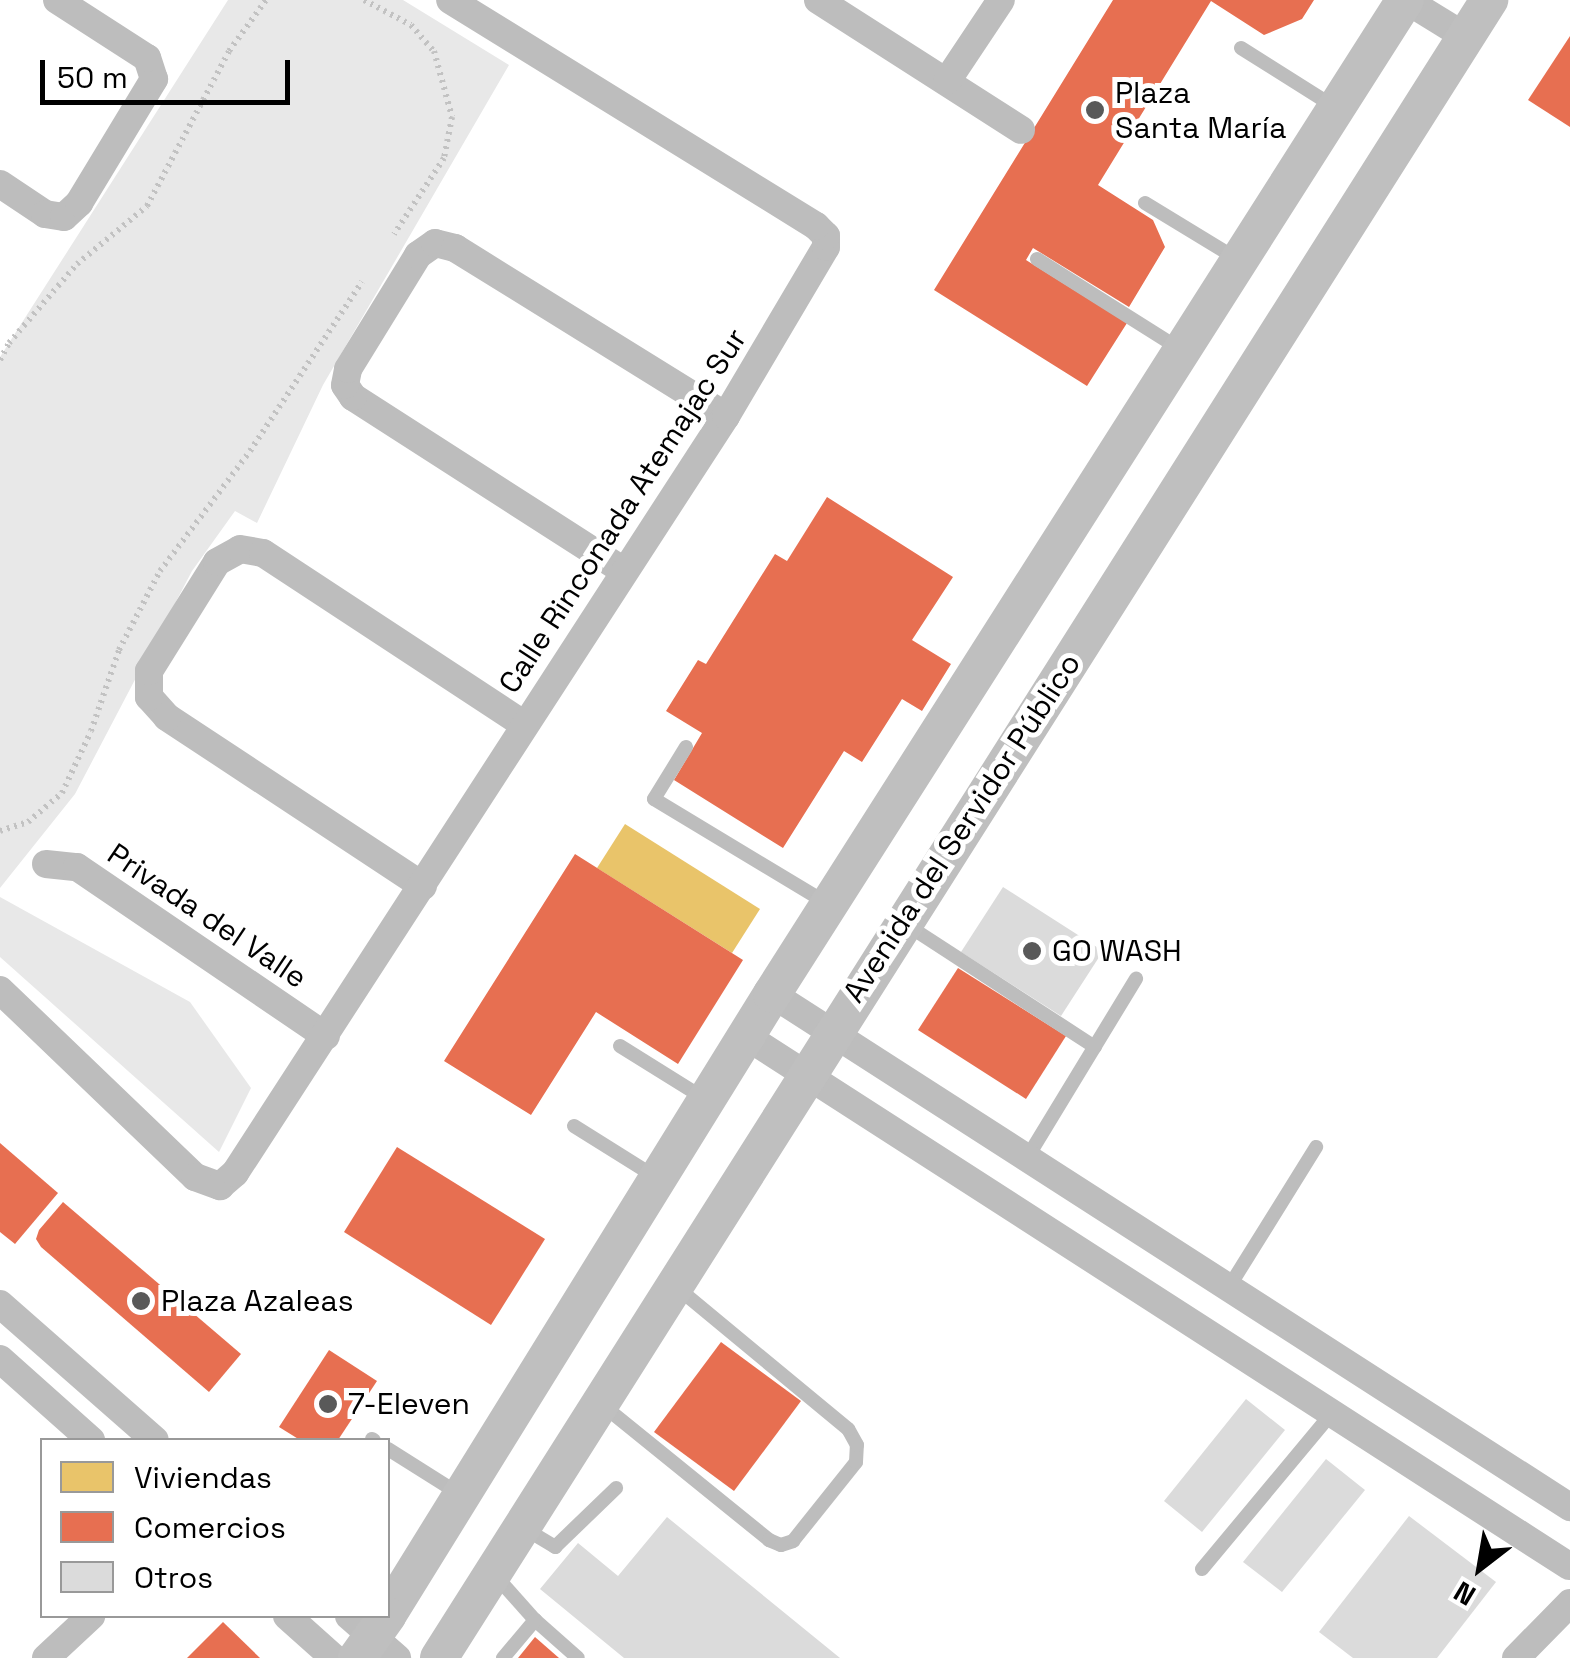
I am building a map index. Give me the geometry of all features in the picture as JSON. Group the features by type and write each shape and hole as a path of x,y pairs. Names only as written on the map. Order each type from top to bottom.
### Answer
{"street":[{"path":"0,184 45,214 64,216 79,202 154,80 147,58 58,0"},
{"name":"Calle Rinconada Atemajac Sur","path":"0,990 196,1177 220,1186 235,1173 726,416 826,248 826,236 450,0"},
{"path":"818,0 1022,130"},
{"path":"948,81 1001,0"},
{"path":"390,1609 828,905 1406,0 1466,36"},
{"name":"Avenida del Servidor Público","path":"439,1658 1489,0"},
{"path":"624,572 353,397 345,385 348,369 418,256 435,244 456,248 726,416"},
{"path":"423,886 167,717 149,697 149,672 217,562 240,549 263,553 525,726"},
{"name":"Privada del Valle","path":"46,864 77,867 326,1036"},
{"path":"772,994 1570,1507"},
{"path":"746,1036 1570,1565 1570,1584"},
{"path":"0,1304 152,1438"},
{"path":"0,1358 90,1438"},
{"path":"1516,1658 1570,1603"},
{"path":"46,1658 89,1618"},
{"path":"289,1618 334,1658"}],"lane":[{"path":"1241,48 1335,106"},
{"path":"1145,202 1238,259"},
{"path":"1037,259 1181,349"},
{"path":"686,746 654,800 828,905"},
{"path":"902,922 1095,1048"},
{"path":"1027,1158 1136,979"},
{"path":"620,1046 706,1099"},
{"path":"574,1126 658,1178"},
{"path":"1229,1287 1316,1148"},
{"path":"600,1403 769,1540 781,1544 793,1541 856,1462 857,1445 848,1430 674,1286"},
{"path":"1202,1569 1332,1414"},
{"path":"390,1450 461,1495"},
{"path":"522,1526 556,1546 616,1488"},
{"path":"492,1573 535,1620 578,1658"},
{"path":"502,1658 535,1620"}],"path":[{"path":"0,360 9,342 77,264 147,206 229,51 266,0"},
{"path":"369,1 411,26 434,52 452,117 444,158 391,239"},
{"path":"0,832 28,822 62,793 92,731 118,650 160,572 250,451 369,272"}],"shaded area":[{"path":"228,0 403,0 509,65 323,385 257,523 235,511 192,571 75,794 0,888 0,357"},
{"path":"0,897 190,1002 251,1088 219,1152 0,957"}],"building: Viviendas":[{"path":"625,824 760,909 732,953 597,868"}],"building: Comercios":[{"name":"Plaza Santa María","path":"1113,0 1314,0 1302,19 1264,35 1211,1 1098,185 1153,220 1165,247 1129,307 1033,248 1026,260 1127,323 1087,386 934,290"},
{"path":"1570,36 1570,127 1528,100"},
{"path":"827,497 953,577 912,640 951,664 922,711 902,699 862,762 844,751 783,848 674,780 702,733 666,711 698,660 706,664 775,554 787,561"},
{"path":"575,854 743,960 678,1064 596,1012 531,1115 444,1061"},
{"path":"958,968 1066,1036 1026,1099 918,1030"},
{"path":"0,1143 58,1193 15,1244 0,1232"},
{"path":"397,1147 545,1239 491,1325 344,1232"},
{"name":"Plaza Azaleas","path":"63,1202 241,1354 209,1392 41,1247 36,1239 39,1230"},
{"path":"721,1342 801,1401 734,1491 654,1432"},
{"name":"7-Eleven","path":"329,1350 377,1381 339,1438 297,1438 279,1427"},
{"path":"223,1622 260,1658 187,1658"},
{"path":"535,1637 559,1658 518,1658"}],"building: Otros":[{"name":"GO WASH","path":"1003,887 1103,951 1061,1016 961,952"},
{"path":"1246,1399 1285,1430 1202,1532 1164,1501"},
{"path":"1326,1459 1365,1490 1282,1592 1243,1562"},
{"path":"1409,1516 1496,1582 1437,1658 1353,1658 1319,1632"},
{"path":"667,1517 840,1658 624,1658 540,1589 578,1543 618,1576"}],"place":[{"name":"Plaza Santa María","path":"1095,110"},
{"name":"GO WASH","path":"1032,951"},
{"name":"Plaza Azaleas","path":"141,1301"},
{"name":"7-Eleven","path":"328,1404"}]}
